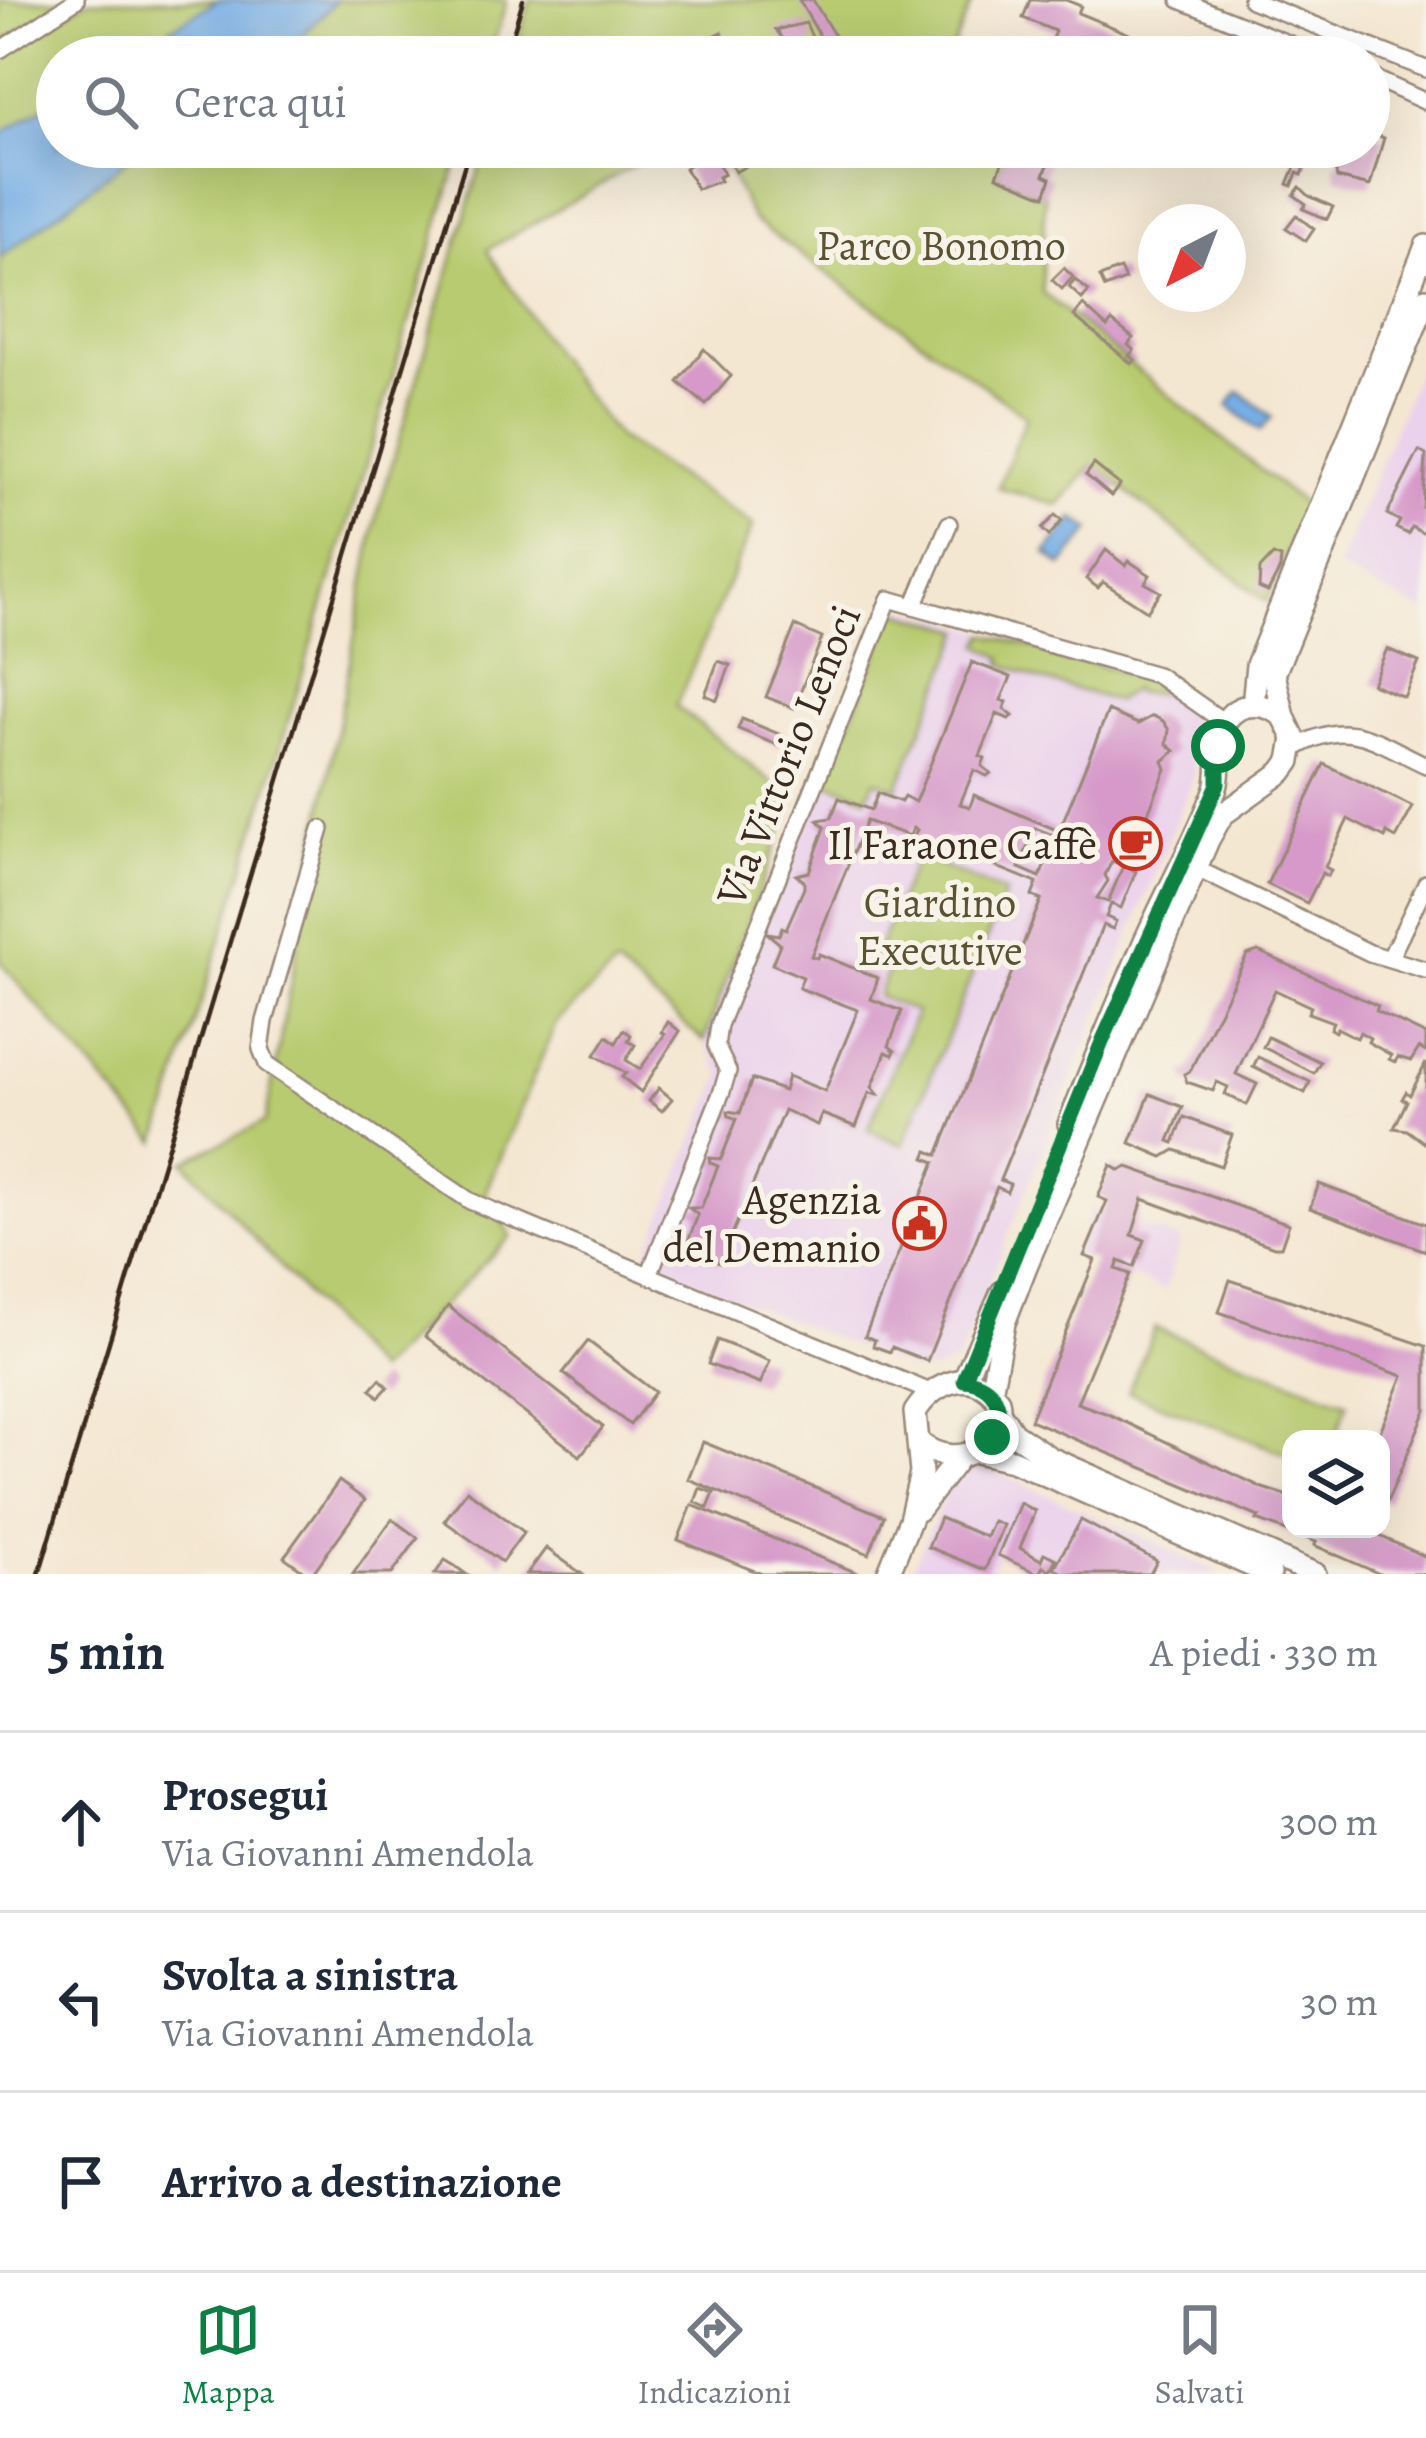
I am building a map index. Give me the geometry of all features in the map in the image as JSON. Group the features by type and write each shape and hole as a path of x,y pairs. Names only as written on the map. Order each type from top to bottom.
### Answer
{"main road":[{"path":"1253,705 1257,665 1426,246"},
{"path":"1315,1574 1032,1448 1013,1433 992,1392 1004,1323 1026,1266 1195,868 1222,815 1282,772 1294,749 1274,674 1426,299"},
{"path":"1271,779 1248,781 1227,769 1218,746 1224,722 1242,708 1264,706 1284,717"},
{"path":"964,1380 1102,1042 1218,784 1221,758"},
{"path":"888,1574 910,1520 921,1473 915,1412 930,1392 964,1380 976,1381 992,1392"},
{"path":"910,1520 966,1453 994,1435 1000,1413"},
{"path":"921,1444 934,1454 1012,1460 1270,1574"}],"street":[{"path":"0,50 76,0"},
{"path":"1180,0 1270,36"},
{"path":"1251,0 1342,36"},
{"path":"1390,55 1426,69"},
{"path":"1390,86 1426,102"},
{"path":"914,606 949,524"},
{"name":"Via Vittorio Lenoci","path":"649,1275 728,1071 716,1046 727,1004 890,599 1157,674 1224,722"},
{"path":"1294,749 1311,739 1352,731 1426,765"},
{"path":"321,829 265,1021 261,1049 267,1064 470,1201 930,1392"},
{"path":"1195,868 1370,953 1426,970"},
{"path":"1390,958 1426,884"}],"shaded area":[{"path":"1426,350 1426,613 1338,568"},
{"path":"896,607 1143,675 1168,687 1191,717 1194,777 958,1360 939,1370 918,1372 643,1261 722,1075 704,1041 746,934"},
{"path":"1092,1209 1181,1240 1165,1290 1075,1253"},
{"path":"972,1461 1223,1574 1032,1574 998,1555 990,1574 910,1574 949,1486"}],"green space":[{"path":"0,0 67,0 0,44"},
{"path":"88,0 218,0 159,36 36,36 36,112 0,134 0,57"},
{"path":"337,0 507,0 496,36 302,36"},
{"path":"530,0 973,0 958,36 519,36"},
{"path":"116,168 456,168 157,1142 0,962 0,258"},
{"path":"480,168 630,168 487,250 556,357 618,438 753,525 676,706 793,799 704,1041 616,966 556,1023 485,1193 511,1236 376,1372 184,1161 265,1122 377,514"},
{"name":"Parco Bonomo","path":"727,168 1000,168 997,176 1045,196 1042,292 1305,506 1267,602 1093,465 1059,505 998,488 1026,416 753,220"},
{"path":"894,611 963,630 897,789 875,780 867,797 826,782"},
{"path":"986,634 1167,689 1165,693 1135,693 1133,689 1116,701 1039,679 1002,664 1003,658 980,645"},
{"name":"Giardino Executive","path":"917,856 1005,893 903,1145 868,1130 916,1012 878,996 890,965 874,958"},
{"path":"1155,1328 1348,1403 1338,1430 1282,1430 1282,1452 1128,1392"}],"water":[{"path":"218,0 337,0 302,36 159,36"},
{"path":"36,112 36,168 116,168 0,258 0,134"},
{"path":"1239,391 1272,417 1260,431 1228,405"},
{"path":"1074,518 1091,530 1062,566 1046,553"}],"building":[{"path":"799,0 813,0 834,36 820,36"},
{"path":"1030,0 1066,0 1081,6 1078,13 1134,36 1053,36 1055,31 1023,18"},
{"path":"806,23 811,36 781,36 776,30"},
{"path":"685,168 721,168 724,174 718,177 720,181 697,189"},
{"path":"1000,168 1047,168 1044,175 1051,178 1045,196 997,176"},
{"path":"1295,168 1305,168 1292,186 1288,184"},
{"path":"1335,168 1375,168 1370,186 1337,178"},
{"path":"1300,187 1333,207 1327,219 1303,209 1306,204 1294,195"},
{"path":"1296,215 1314,229 1306,241 1286,228"},
{"path":"1064,268 1073,277 1062,289 1052,280"},
{"path":"1120,269 1125,280 1105,288 1100,277"},
{"path":"1075,280 1089,291 1082,299 1069,287"},
{"path":"1083,305 1107,327 1112,321 1133,338 1128,345 1134,350 1129,356 1135,360 1132,364 1074,316"},
{"path":"704,349 731,376 706,405 678,382"},
{"path":"1419,451 1426,455 1426,535 1412,527 1408,534 1396,528 1400,521 1387,514"},
{"path":"1094,464 1120,485 1111,496 1086,475"},
{"path":"1055,515 1062,521 1049,536 1042,529"},
{"path":"1106,550 1126,566 1129,561 1150,575 1145,583 1161,592 1147,611 1103,582 1098,588 1086,579"},
{"path":"1273,555 1281,558 1280,569 1268,592 1259,588 1260,569"},
{"path":"795,626 822,638 794,708 766,697"},
{"path":"1387,649 1419,662 1404,697 1372,684"},
{"path":"718,661 730,665 717,700 705,695"},
{"path":"972,662 1011,677 1001,700 1013,716 997,714 980,756 985,758 982,766 991,773 987,776 974,770 960,804 970,807 974,795 1059,831 1108,711 1138,724 1153,716 1163,721 1169,730 1167,744 1175,751 1163,761 1166,769 1126,867 1136,871 1121,908 1111,904 1106,917 1116,921 1113,929 1103,925 1000,1180 1010,1184 1007,1192 997,1187 927,1361 892,1347 890,1352 873,1346 875,1340 865,1336 935,1162 925,1158 928,1151 938,1155 1041,900 1032,896 1037,883 952,849 955,841 946,837 941,849 913,838 917,830 913,828 910,836 866,821 811,956 819,954 878,978 871,999 902,1011 889,1046 895,1051 893,1055 886,1052 872,1087 878,1094 869,1093 856,1127 822,1114 817,1125 784,1110 720,1263 685,1249 698,1215 689,1208 701,1208 718,1166 709,1158 721,1159 737,1119 728,1111 740,1113 752,1079 784,1091 788,1076 825,1091 858,1010 799,988 803,977 772,964 780,944 767,933 779,935 782,927 786,929 804,888 804,881 796,875 809,872 825,827 818,820 831,818 839,798 871,810 878,793 915,802","holes":["1035,828 1056,836 1040,877 1019,868","1112,861 1123,866 1108,902 1097,898 1108,881 1105,875"]},
{"path":"742,719 784,736 780,746 738,729"},
{"path":"1324,764 1413,807 1396,838 1387,833 1385,838 1348,819 1325,867 1331,870 1327,876 1322,873 1307,903 1267,884"},
{"path":"1258,951 1378,1006 1376,1011 1426,1035 1426,1052 1419,1048 1411,1061 1398,1057 1395,1062 1360,1032 1357,1038 1337,1028 1335,1032 1330,1029 1333,1022 1308,1013 1311,1007 1275,990 1236,1074 1257,1084 1247,1105 1225,1094 1228,1087 1217,1082 1213,1091 1187,1082 1184,1074 1190,1071 1247,955"},
{"path":"668,1022 680,1031 641,1092 622,1077 626,1073 595,1055 607,1036 616,1043 624,1030 635,1045 626,1060 640,1069"},
{"path":"1268,1037 1320,1062 1314,1073 1263,1047"},
{"path":"1258,1057 1310,1082 1305,1093 1253,1067"},
{"path":"1426,1063 1426,1144 1407,1130 1394,1128 1407,1101 1402,1099 1406,1092 1410,1095"},
{"path":"659,1088 672,1099 662,1111 649,1101"},
{"path":"1150,1094 1183,1107 1169,1141 1174,1143 1184,1117 1232,1135 1221,1166 1175,1150 1163,1157 1130,1143"},
{"path":"1111,1165 1119,1170 1128,1167 1289,1224 1281,1247 1274,1247 1143,1199 1132,1235 1145,1240 1134,1267 1119,1261 1116,1269 1130,1274 1077,1403 1282,1494 1282,1529 1030,1420 1095,1260 1084,1256 1107,1201 1098,1197"},
{"path":"1319,1184 1426,1224 1426,1251 1310,1208"},
{"path":"1230,1280 1426,1346 1426,1410 1390,1495 1390,1430 1381,1430 1403,1376 1219,1312"},
{"path":"448,1306 603,1427 580,1456 425,1336"},
{"path":"717,1340 770,1361 760,1384 708,1364"},
{"path":"588,1341 655,1392 630,1425 563,1373"},
{"path":"380,1379 388,1387 379,1397 371,1389"},
{"path":"703,1442 884,1516 869,1554 688,1479"},
{"path":"339,1481 365,1500 308,1574 284,1557"},
{"path":"700,1488 714,1493 708,1508 695,1502"},
{"path":"467,1490 524,1532 502,1562 444,1521"},
{"path":"1020,1503 1035,1511 1020,1548 1041,1560 1044,1553 1056,1559 1050,1570 1043,1566 1039,1574 998,1555"},
{"path":"692,1505 860,1574 762,1574 678,1540"},
{"path":"940,1518 986,1537 993,1521 1003,1525 985,1570 928,1547"},
{"path":"392,1519 418,1538 392,1574 353,1574"},
{"path":"1081,1520 1157,1561 1150,1574 1064,1574 1054,1568"},
{"path":"1305,1538 1384,1538 1426,1557 1426,1574 1380,1574 1314,1545"},
{"path":"546,1548 582,1574 527,1574"},
{"path":"445,1560 455,1566 466,1574 435,1574"}],"railway":[{"path":"512,36 523,0"},
{"path":"39,1574 464,168"}],"place":[{"name":"Il Faraone Caffè","path":"1136,844"},
{"name":"Agenzia del Demanio","path":"920,1223"}],"route":[{"path":"992,1437 999,1426 998,1400 989,1388 964,1380 1144,943 1218,784 1218,746"}]}
